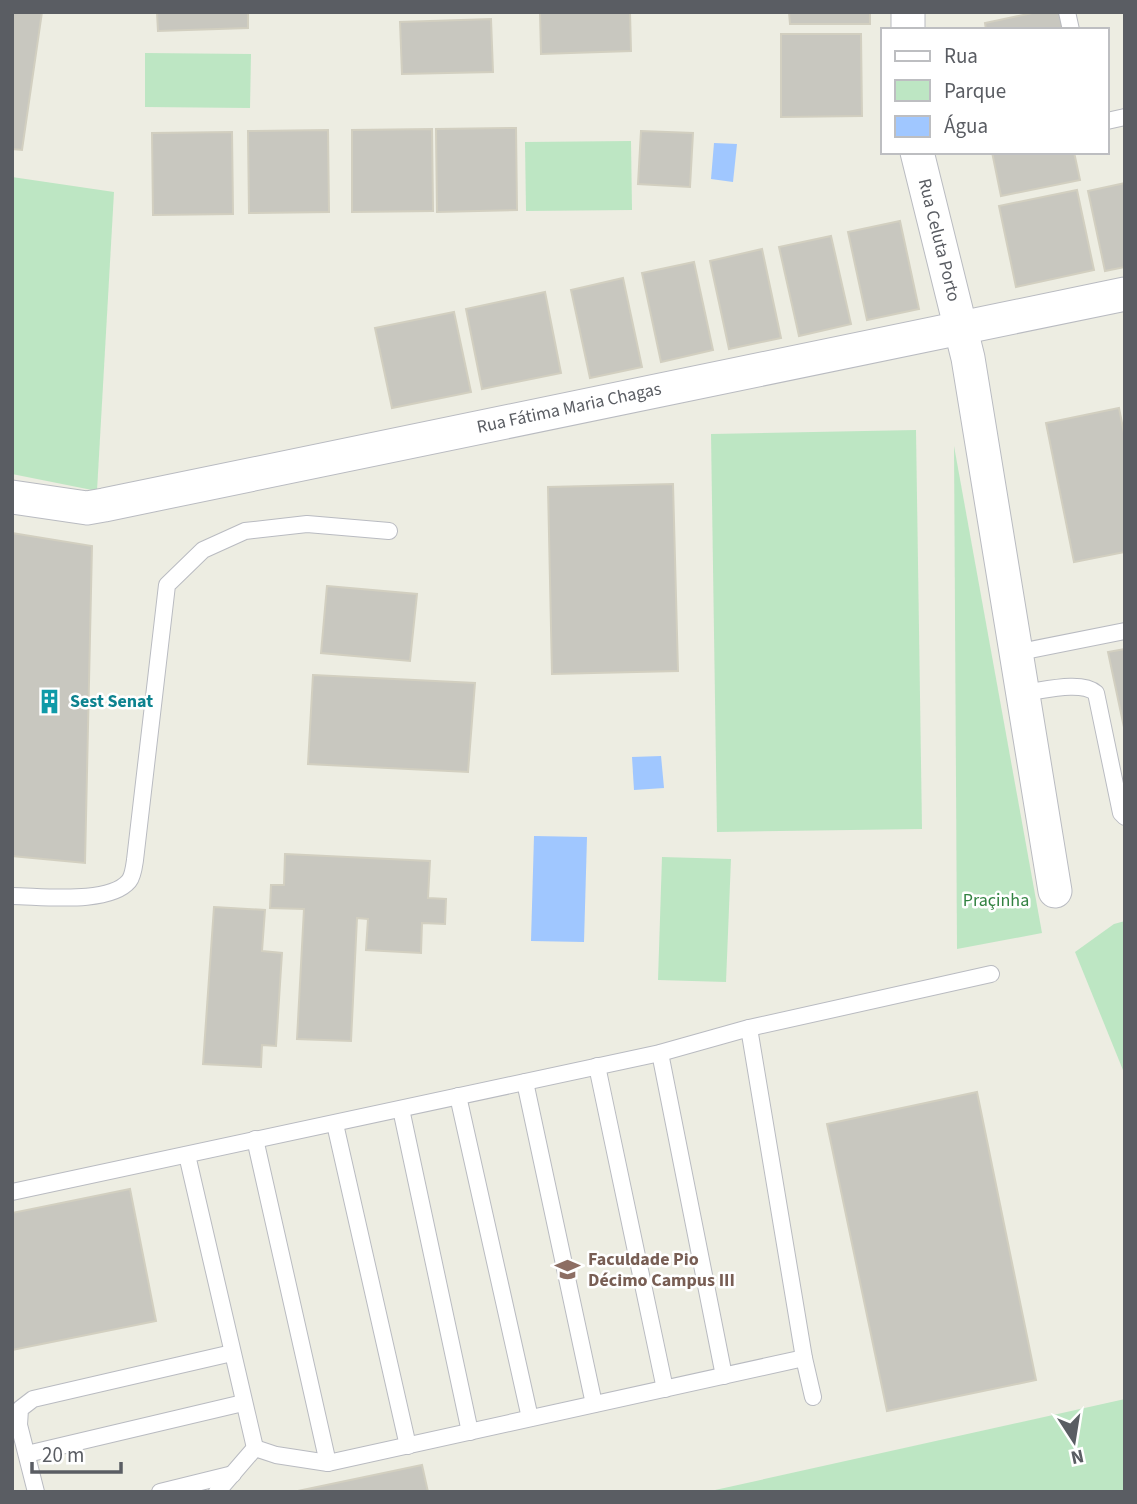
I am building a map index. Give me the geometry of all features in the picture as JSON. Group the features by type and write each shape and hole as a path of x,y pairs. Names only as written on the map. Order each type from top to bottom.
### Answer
{"street":[{"name":"Rua Celuta Porto","path":"918,154 962,327 1055,891"},
{"name":"Rua Fátima Maria Chagas","path":"12,497 87,508 104,505 1125,294"}],"lane":[{"path":"12,896 96,897 116,891 130,880 135,860 167,585 204,550 245,531 307,524 389,531"},
{"path":"1016,653 1125,631"},
{"path":"1022,693 1080,686 1089,687 1096,693 1121,813 1125,817"},
{"path":"12,1192 660,1053 749,1028 991,974"},
{"path":"749,1028 804,1358 813,1397"},
{"path":"660,1053 724,1376"},
{"path":"597,1066 665,1389"},
{"path":"525,1082 594,1404"},
{"path":"458,1096 530,1418"},
{"path":"401,1109 470,1432"},
{"path":"335,1124 408,1446"},
{"path":"255,1139 328,1463"},
{"path":"187,1155 255,1448"},
{"path":"36,1492 19,1425 20,1409 33,1399 232,1353"},
{"path":"255,1448 276,1455 328,1463 804,1358"},
{"path":"27,1454 243,1403"},
{"path":"217,1492 255,1448"},
{"path":"160,1492 234,1473"}],"green space":[{"path":"145,53 251,54 250,108 145,107"},
{"path":"631,141 632,210 526,211 525,142"},
{"path":"12,177 114,192 97,491 12,474"},
{"path":"916,430 922,829 717,832 711,434"},
{"name":"Praçinha","path":"954,446 1042,933 957,949"},
{"path":"662,857 731,859 726,982 658,980"},
{"path":"1125,921 1125,1075 1075,952 1114,924"},
{"path":"1125,1399 1125,1492 706,1492"}],"water":[{"path":"714,143 737,144 733,182 711,179"},
{"path":"661,756 664,788 634,790 632,757"},
{"path":"534,836 587,837 584,942 531,941"}],"building":[{"path":"12,12 42,12 22,150 12,149"},
{"path":"157,12 248,12 248,28 158,31"},
{"path":"540,12 630,12 631,51 541,54"},
{"path":"789,12 870,12 870,24 790,24"},
{"path":"1037,12 1065,12 1068,28 986,28 985,23"},
{"path":"491,19 493,72 402,74 400,22"},
{"path":"781,34 861,34 862,116 781,117"},
{"path":"516,128 517,210 437,212 436,129"},
{"path":"432,129 433,211 352,212 352,130"},
{"path":"328,130 329,212 249,213 248,131"},
{"path":"641,131 693,133 690,187 638,184"},
{"path":"232,132 233,214 153,215 152,133"},
{"path":"992,154 1074,154 1080,180 1001,196"},
{"path":"1125,183 1125,267 1105,271 1088,191"},
{"path":"1077,190 1094,270 1016,287 999,206"},
{"path":"900,221 919,309 867,320 848,232"},
{"path":"831,236 851,324 799,336 779,247"},
{"path":"762,249 781,338 729,349 710,261"},
{"path":"694,262 713,350 661,362 642,273"},
{"path":"623,278 642,367 590,378 571,290"},
{"path":"545,292 561,373 482,389 466,309"},
{"path":"454,312 471,392 392,408 375,328"},
{"path":"1119,408 1125,438 1125,552 1074,562 1046,423"},
{"path":"673,484 678,671 552,674 548,487"},
{"name":"Sest Senat","path":"12,533 92,546 85,863 12,856"},
{"path":"327,586 417,594 410,661 321,653"},
{"path":"1125,649 1125,732 1108,652"},
{"path":"313,675 475,683 468,772 308,764"},
{"path":"285,854 430,861 428,898 446,899 445,924 422,923 421,953 366,950 368,919 357,918 351,1041 297,1039 304,909 270,908 271,885 284,885"},
{"path":"214,907 265,910 262,951 282,953 276,1046 262,1045 261,1067 203,1064"},
{"path":"977,1092 1036,1380 887,1411 827,1124"},
{"path":"130,1189 156,1321 12,1350 12,1213"},
{"path":"422,1465 428,1492 293,1492"}],"place":[{"name":"Sest Senat","path":"50,701"},
{"name":"Faculdade Pio Décimo Campus III","path":"568,1269"}]}
